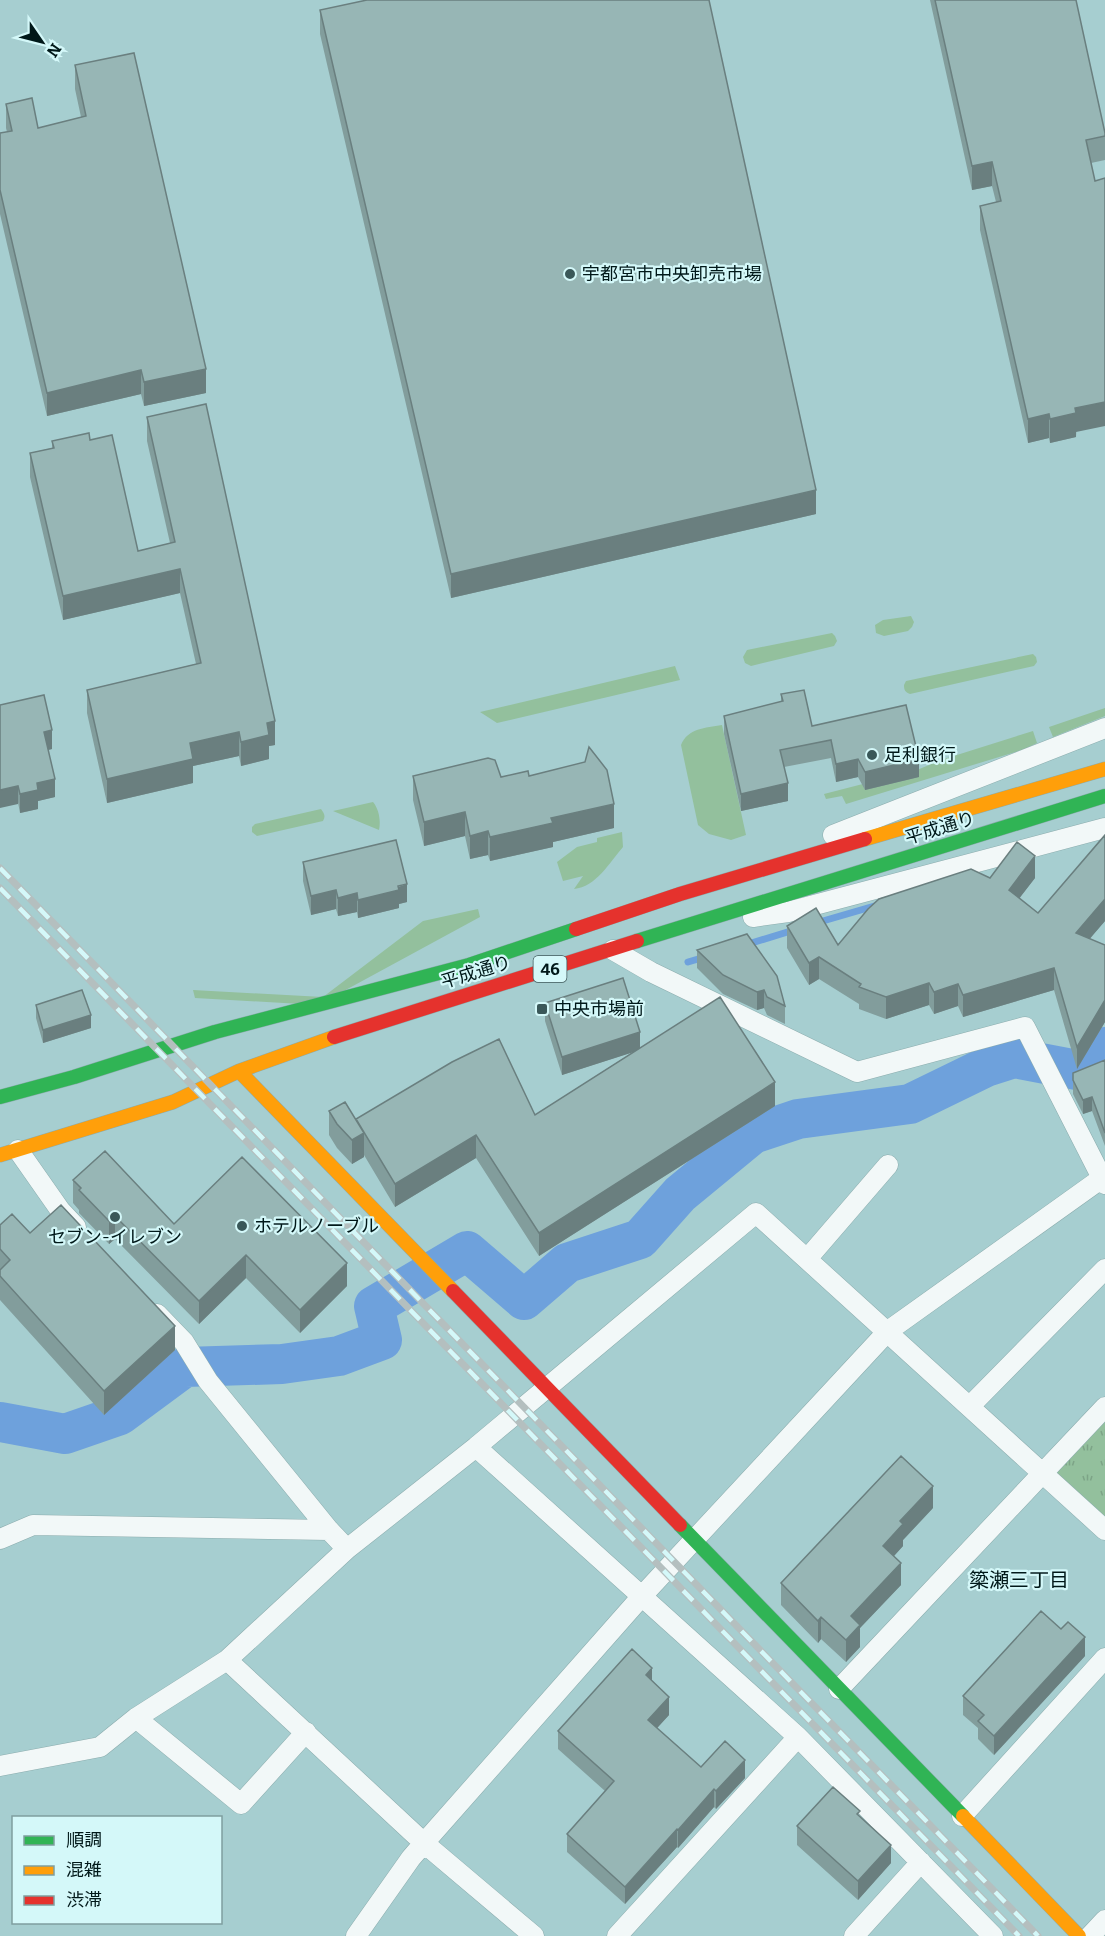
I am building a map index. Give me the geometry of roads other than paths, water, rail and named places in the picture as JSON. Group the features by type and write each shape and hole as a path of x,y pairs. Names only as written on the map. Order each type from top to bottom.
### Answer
{"main road":[{"name":"平成通り","path":"0,1097 74,1077 215,1032 469,965 680,894 1105,768"},
{"name":"平成通り","path":"9,1153 173,1102 239,1071 329,1038 1105,796"},
{"path":"239,1071 1079,1936"}],"street":[{"path":"1105,728 822,839 1105,768"},
{"path":"689,925 788,912 1105,828"},
{"path":"356,1936 424,1843 642,1596 888,1331 1104,1179 1025,1027 857,1072 651,972 613,950"},
{"path":"9,1153 91,1243"},
{"path":"807,1259 888,1165"},
{"path":"0,1766 100,1747 136,1718 227,1660 347,1549 476,1447 756,1213 1105,1530"},
{"path":"970,1406 1105,1269"},
{"path":"145,1301 184,1342 208,1382 347,1549"},
{"path":"839,1689 1105,1407"},
{"path":"476,1447 798,1737 993,1936"},
{"path":"0,1539 33,1525 329,1530"},
{"path":"962,1816 1105,1658"},
{"path":"227,1660 424,1843 534,1936"},
{"path":"136,1718 241,1804 306,1732"},
{"path":"617,1936 798,1737"},
{"path":"854,1936 921,1862"},
{"path":"1090,1936 1105,1920"}],"waterway":[{"path":"816,923 878,905"},
{"path":"745,945 794,930"},
{"path":"688,962 705,957"},
{"path":"0,1422 65,1434 120,1415 185,1367 282,1364 339,1356 382,1340 374,1306 467,1251 524,1300 567,1263 640,1239 680,1194 753,1134 798,1119 910,1104 986,1067 1014,1058 1077,1070 1096,1060 1105,1047"}],"railway":[{"path":"0,868 1038,1936"},
{"path":"0,888 1019,1936"}],"place":[{"name":"宇都宮市中央卸売市場","path":"570,274"},
{"name":"足利銀行","path":"872,755"},
{"name":"中央市場前","path":"542,1009"},
{"name":"セブン-イレブン","path":"115,1217"},
{"name":"ホテルノーブル","path":"242,1226"}],"district":[{"name":"簗瀬三丁目","path":"1019,1580"}]}
